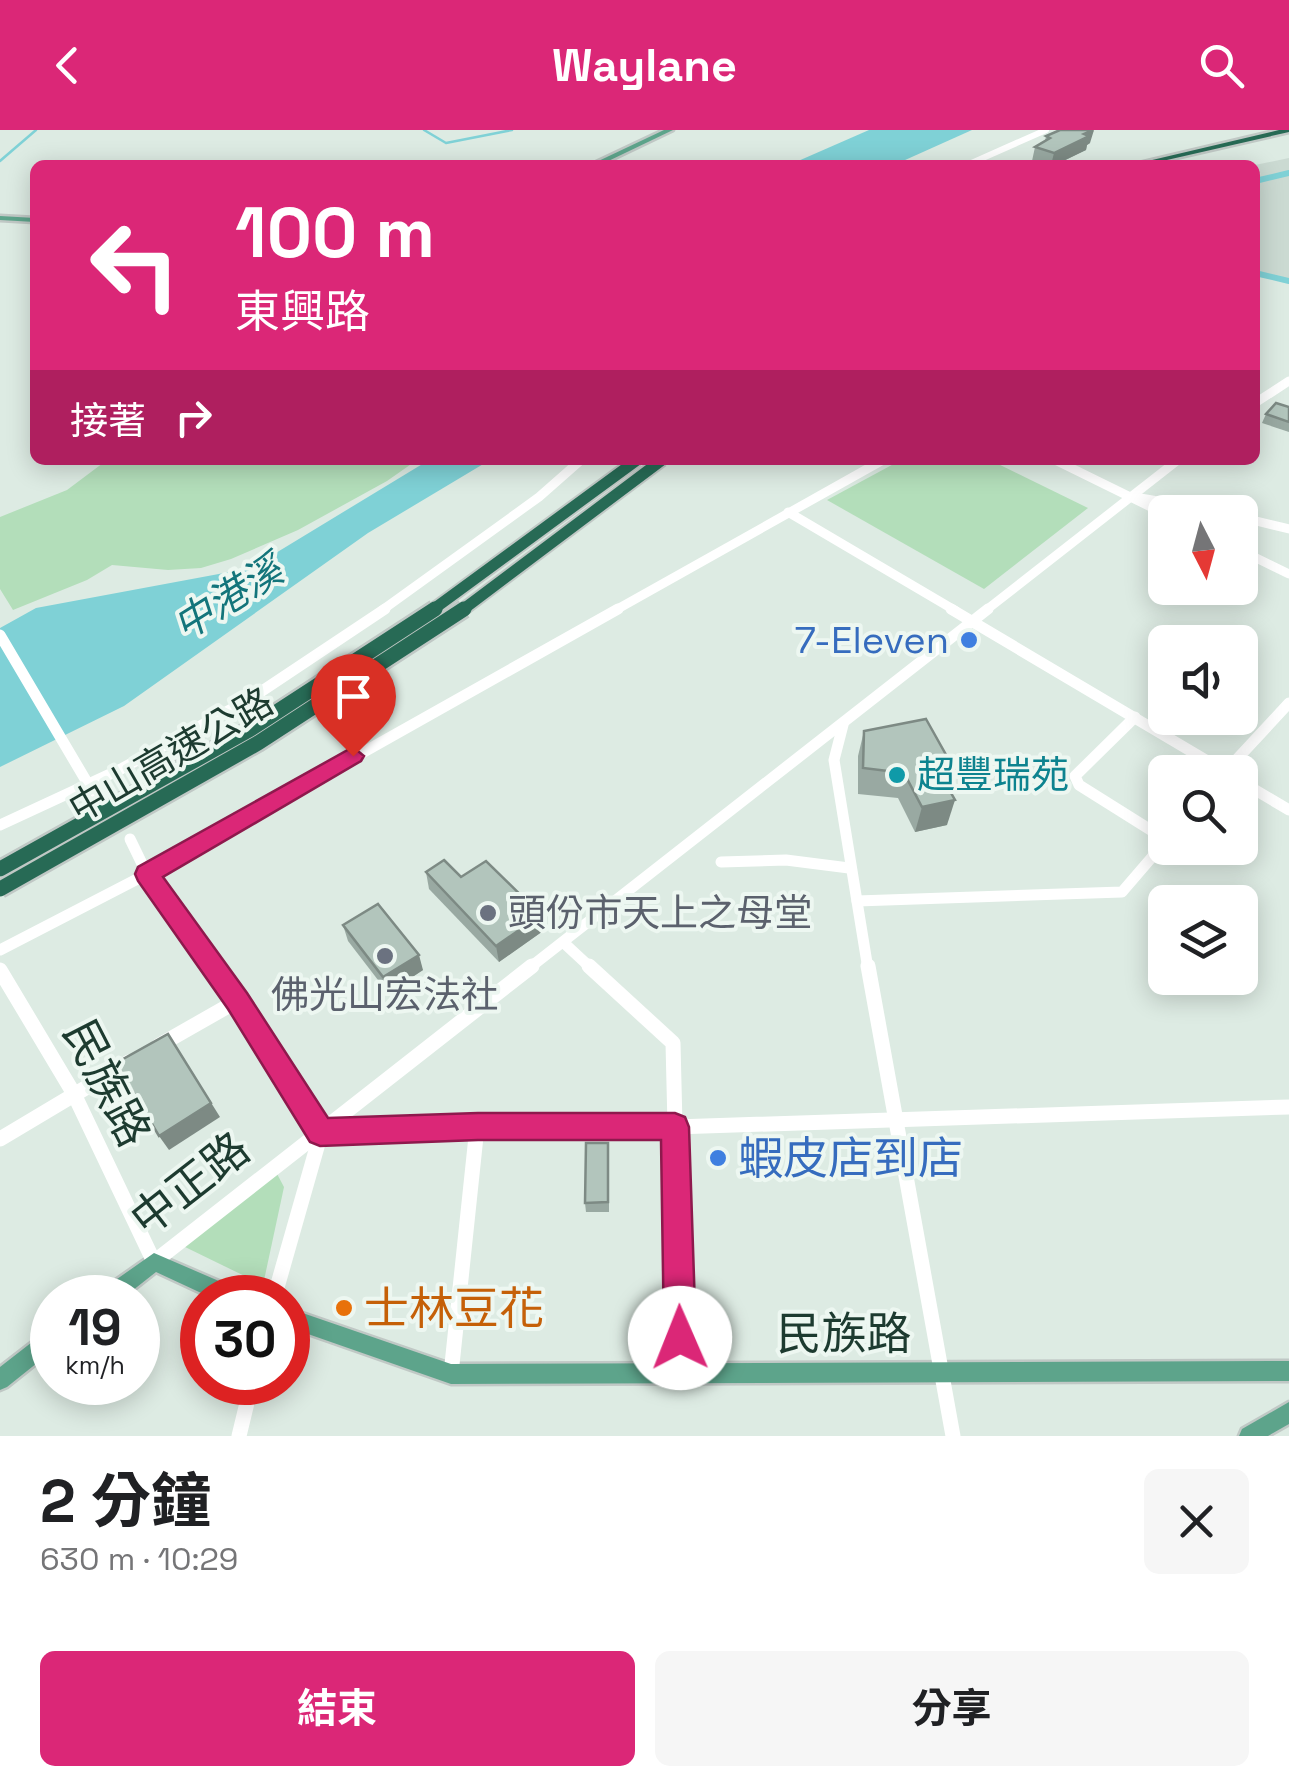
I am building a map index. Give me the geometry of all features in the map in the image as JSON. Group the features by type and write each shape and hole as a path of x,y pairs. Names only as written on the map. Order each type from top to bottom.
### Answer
{"highway":[{"path":"1159,160 1289,133"},
{"path":"1181,160 1289,133"},
{"name":"中山高速公路","path":"0,869 140,793 354,668 507,561 632,465"},
{"name":"中山高速公路","path":"0,889 275,735 366,677 559,542 656,465"}],"main road":[{"path":"605,160 670,130"},
{"path":"619,160 682,130"},
{"path":"0,216 30,218"},
{"path":"154,1262 184,1275"},
{"name":"中正路","path":"137,1275 154,1262"},
{"name":"民族路","path":"310,1326 451,1374 1289,1371"},
{"path":"0,1380 30,1356"},
{"path":"1249,1436 1289,1412"}],"street":[{"path":"979,160 1046,130"},
{"path":"1260,399 1289,381"},
{"path":"1275,388 1289,393"},
{"path":"0,824 88,784 250,700 408,593 576,465"},
{"path":"0,950 147,874 874,465"},
{"path":"1066,465 1148,506"},
{"name":"中正路","path":"154,1262 1172,465"},
{"path":"1131,497 1148,500"},
{"path":"788,512 1197,755"},
{"path":"1258,521 1289,529"},
{"path":"1258,559 1289,574"},
{"path":"0,635 88,784 104,803"},
{"path":"1241,755 1289,704"},
{"path":"1135,717 1075,776 1079,785 1148,829"},
{"path":"845,721 837,741 834,778 953,1436"},
{"path":"1258,792 1289,810"},
{"path":"130,839 147,874 237,1001 320,1132 280,1275"},
{"path":"721,862 786,860 849,868"},
{"path":"858,901 1122,892 1148,861"},
{"path":"564,943 672,1043 681,1373"},
{"name":"民族路","path":"0,970 74,1094 154,1262"},
{"path":"0,1139 237,1001"},
{"path":"320,1132 478,1126 675,1127 1289,1107"},
{"path":"451,1374 478,1126"},
{"path":"239,1436 246,1405"}],"shaded area":[{"path":"1289,158 1289,282 1260,275 1260,164"}],"green space":[{"path":"100,465 410,465 298,530 231,559 201,568 168,570 112,565 87,580 13,610 0,589 0,517 67,490"},
{"path":"892,465 1000,465 1088,508 984,589 827,500"},
{"path":"276,1172 284,1187 265,1275 242,1275 183,1246"}],"water":[{"path":"869,130 972,130 905,160 800,160"},
{"name":"中港溪","path":"421,465 482,465 368,533 124,706 0,767 0,628 36,608 251,568"}],"building":[{"path":"1060,130 1093,130 1084,134 1089,136 1054,153 1035,147"},
{"path":"1276,403 1289,407 1289,422 1266,414"},
{"path":"926,719 954,769 939,772 955,800 922,807 904,773 863,768 864,731"},
{"name":"頭份市天上之母堂","path":"444,860 461,877 486,861 541,915 496,946 426,872"},
{"name":"佛光山宏法社","path":"378,904 419,955 383,977 343,925"},
{"path":"168,1034 211,1103 159,1136 116,1063"},
{"path":"586,1143 608,1143 608,1202 585,1203"}],"waterway":[{"path":"0,161 36,130"},
{"path":"424,130 446,143 512,130"},
{"path":"1260,180 1289,173"},
{"path":"1260,274 1289,281"}],"place":[{"name":"7-Eleven","path":"969,640"},
{"name":"超豐瑞苑","path":"897,775"},
{"name":"頭份市天上之母堂","path":"488,913"},
{"name":"佛光山宏法社","path":"385,956"},
{"name":"蝦皮店到店","path":"718,1158"},
{"name":"士林豆花","path":"344,1308"}],"route":[{"path":"353,756 147,874 237,1001 320,1132 478,1126 675,1127 680,1338"}]}
